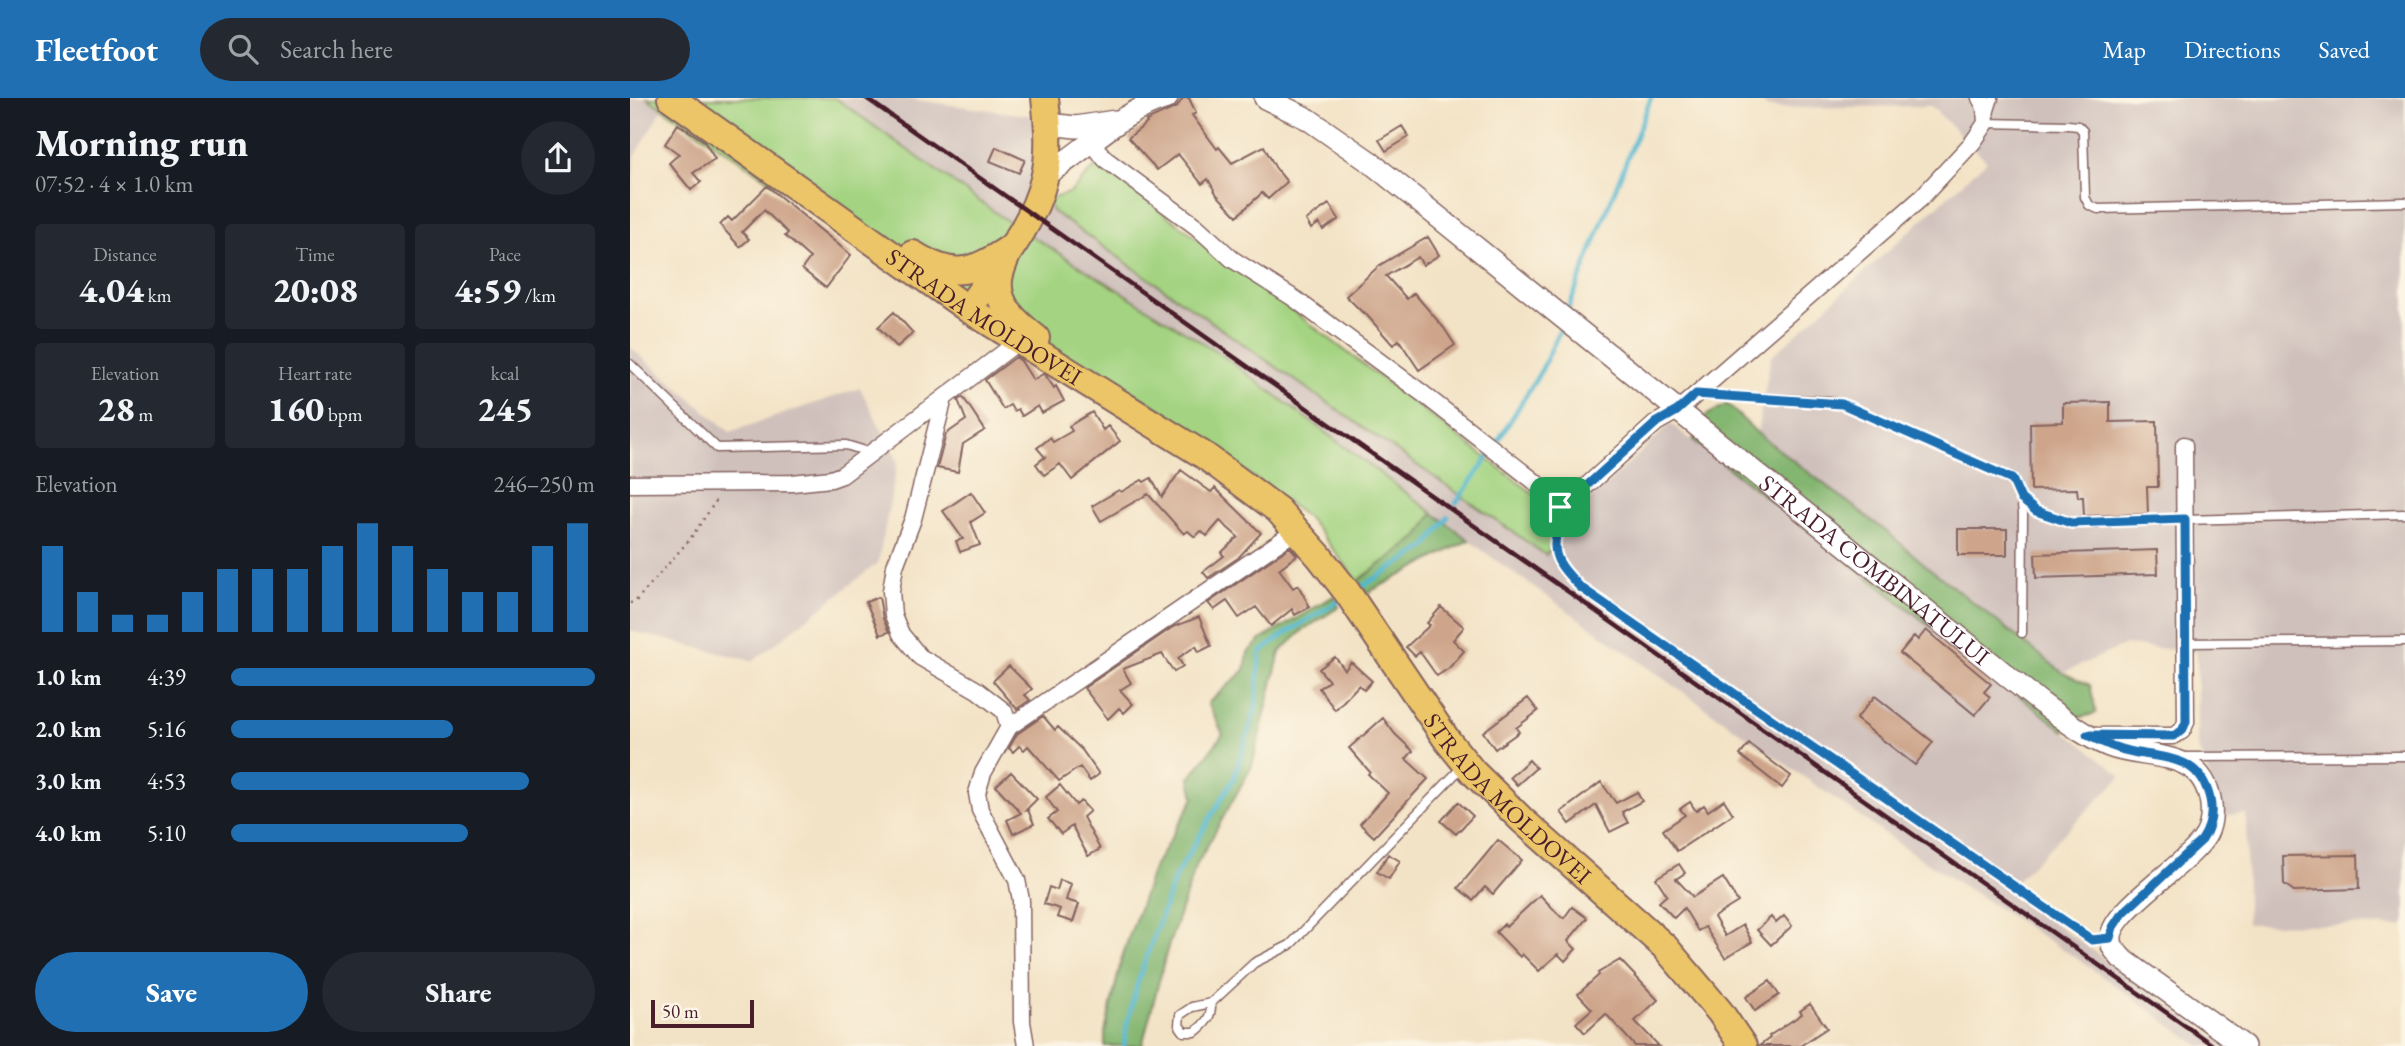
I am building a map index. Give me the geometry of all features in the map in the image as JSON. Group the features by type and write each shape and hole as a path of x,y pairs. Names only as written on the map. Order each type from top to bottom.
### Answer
{"main road":[{"name":"STRADA MOLDOVEI","path":"671,98 968,309 1245,484 1278,510 1347,592 1447,740 1466,763 1522,820 1665,947 1720,1012 1743,1046"},
{"path":"968,309 1010,248 1033,208 1045,175 1048,124 1045,98"},
{"path":"769,167 793,178 926,263 937,267 972,270 1010,248"},
{"path":"1010,248 999,278 999,290 1016,322 1138,415"}],"street":[{"path":"1045,175 1136,110 1167,98"},
{"name":"STRADA COMBINATULUI","path":"1265,98 1308,119 1370,162 2030,695 2087,735 2121,750 2170,757 2188,764 2204,783 2211,804 2209,828 2202,840 2121,915 2110,938"},
{"path":"1091,141 1105,159 1197,227 1232,259 1295,299 1422,393 1534,481 1560,507 1656,423 1677,411 1919,200 1973,142 1986,122 1980,98"},
{"path":"1048,124 1076,127 1122,119"},
{"path":"630,484 792,483 831,479 842,475 1019,341"},
{"path":"944,398 913,519 895,566 891,591 892,615 901,634 920,657 977,690 1003,711 1009,727"},
{"path":"2087,735 2173,736 2182,731 2187,715 2184,445"},
{"path":"1026,1046 1022,1022 1021,900 1017,880 980,810 977,793 983,773 1009,727 1297,530"},
{"path":"2110,938 2112,948 2122,958 2244,1046"}],"lane":[{"path":"1994,98 1986,122 2078,126 2083,131 2085,197 2089,205 2098,209 2405,202"},
{"path":"630,364 717,448 846,445 872,453"},
{"path":"1696,394 1842,404 2012,479 2021,499 2023,513 2022,633"},
{"path":"2021,499 2036,511 2071,523 2405,514"},
{"path":"1560,507 1561,516 1554,547 1556,558 1580,587 2092,940 2110,938"},
{"path":"2186,643 2405,641"},
{"path":"2170,757 2405,756"},
{"path":"1211,1003 1254,963 1290,945 1466,763"}],"path":[{"path":"630,603 635,602 690,539 728,484"}],"shaded area":[{"path":"630,98 647,98 662,109 635,157 630,204"},
{"path":"835,98 901,98 1033,116 1034,163 1052,211 1546,555 1568,520 1671,424 2122,776 2007,890 2228,1046 2200,1046 2079,960 1912,853 1494,559 1219,353 1003,218"},
{"path":"1757,98 2405,98 2405,924 2247,924 2246,814 2225,815 2197,746 2197,652 2125,645 2063,673 1887,532 1757,433 1771,357 1987,161 1931,106 1768,108"},
{"path":"630,347 730,432 860,388 898,461 878,563 753,661 630,631"}],"green space":[{"path":"647,98 835,98 1003,218 1219,353 1433,513 1419,536 1358,581 1309,519 1163,410 828,220"},
{"path":"1102,160 1127,185 1568,520 1546,555 1052,211 1048,200 1071,192"},
{"path":"1727,404 1757,433 1887,532 2063,673 2090,685 2096,713 2075,719 2064,731 1693,440 1704,417"},
{"path":"1433,513 1469,540 1367,593 1358,581 1419,536"},
{"path":"1334,596 1339,607 1302,631 1280,652 1252,766 1196,866 1167,950 1142,1046 1105,1046 1105,1032 1122,957 1153,869 1194,798 1190,778 1223,734 1208,703 1245,670 1248,652 1262,639"}],"building":[{"path":"1183,98 1189,98 1196,113 1192,115 1217,149 1219,147 1232,163 1264,146 1287,182 1268,199 1262,193 1237,216 1217,195 1208,179 1202,184 1178,154 1157,170 1128,138 1147,123 1146,121 1177,107"},
{"path":"678,124 704,141 715,159 693,173 701,182 691,190 669,163 679,154 665,144"},
{"path":"1402,126 1409,137 1386,151 1379,140"},
{"path":"996,147 1025,160 1019,173 990,161"},
{"path":"767,186 851,255 826,288 802,269 810,258 785,236 788,233 764,210 742,232 749,239 740,247 720,225 728,217 732,221"},
{"path":"1329,204 1339,219 1323,230 1319,223 1311,229 1306,220"},
{"path":"1428,237 1439,255 1423,265 1418,257 1386,276 1407,299 1414,293 1455,345 1419,370 1399,340 1393,345 1346,296 1380,265"},
{"path":"894,312 913,333 897,347 878,327"},
{"path":"1016,357 1033,380 1043,374 1046,376 1054,388 1056,386 1064,401 1042,413 1038,406 1022,416 1018,409 1014,411 1010,405 1003,409 985,380"},
{"path":"963,397 985,430 963,444 958,472 937,468 946,434 966,420 958,400"},
{"path":"2110,402 2110,422 2157,421 2158,487 2147,487 2148,514 2084,516 2083,497 2078,497 2077,489 2031,490 2030,423 2063,422 2063,403"},
{"path":"1092,412 1103,430 1108,426 1120,441 1072,480 1060,464 1044,475 1036,464 1045,457 1037,448 1050,438 1053,442 1072,431 1069,426"},
{"path":"1181,470 1211,492 1215,488 1261,533 1238,558 1208,578 1203,572 1224,556 1221,553 1238,537 1220,521 1207,536 1201,531 1195,537 1188,531 1184,534 1148,494 1101,521 1092,506 1119,490 1121,492 1151,478 1162,497"},
{"path":"971,492 985,513 971,522 980,545 960,552 956,541 963,539 943,511"},
{"path":"1958,529 2007,529 2007,555 1958,555"},
{"path":"1290,547 1297,555 1279,569 1293,588 1298,585 1310,607 1295,615 1292,609 1271,626 1256,607 1239,618 1227,601 1214,610 1208,603"},
{"path":"2157,550 2158,574 2036,578 2035,554"},
{"path":"879,597 883,619 889,632 880,635 866,602"},
{"path":"1441,607 1464,627 1453,640 1464,651 1449,668 1437,676 1420,652 1415,656 1406,647 1430,625 1427,623"},
{"path":"1199,617 1211,646 1199,652 1196,646 1178,658 1183,666 1174,672 1162,654 1123,669 1131,683 1120,690 1133,704 1124,713 1119,708 1108,719 1084,688 1173,627"},
{"path":"1926,630 1991,684 1984,692 1990,697 1975,715 1900,653 1914,636 1918,640"},
{"path":"1335,657 1345,670 1351,662 1372,681 1364,690 1359,685 1335,710 1319,688 1329,681 1319,669"},
{"path":"1009,666 1032,689 1025,695 1030,700 1017,709 993,681"},
{"path":"1875,696 1933,742 1915,765 1856,719"},
{"path":"1528,698 1538,711 1516,728 1519,732 1495,749 1483,732"},
{"path":"1043,716 1055,730 1058,727 1082,750 1099,774 1090,781 1080,767 1059,781 1028,746 1024,750 1019,746 1013,752 1009,748 1017,734"},
{"path":"1383,718 1413,751 1406,759 1428,779 1374,837 1360,824 1388,793 1368,774 1370,772 1349,748"},
{"path":"1749,744 1791,776 1782,788 1740,755"},
{"path":"1529,760 1536,768 1517,785 1510,777"},
{"path":"1011,772 1037,799 1025,811 1028,810 1034,824 1013,834 1007,820 1021,813 996,786"},
{"path":"1601,782 1616,803 1637,792 1642,801 1622,812 1628,823 1610,832 1596,805 1570,824 1561,812"},
{"path":"1060,785 1076,805 1081,801 1090,811 1083,817 1100,849 1088,856 1072,826 1061,834 1048,819 1057,812 1046,797"},
{"path":"1724,800 1733,814 1677,851 1663,830 1685,815 1680,809 1690,802 1696,811 1704,805 1708,811"},
{"path":"1458,802 1473,816 1456,834 1441,821"},
{"path":"1498,840 1522,860 1493,894 1485,887 1473,900 1458,888"},
{"path":"1388,854 1400,861 1389,879 1377,872"},
{"path":"2358,855 2359,889 2294,891 2284,884 2283,856"},
{"path":"1679,864 1685,873 1676,879 1693,897 1723,878 1738,902 1714,917 1725,936 1743,925 1752,942 1725,958 1705,927 1698,931 1684,908 1674,918 1659,902 1667,895 1656,878"},
{"path":"1060,880 1071,884 1066,900 1079,904 1073,922 1057,917 1060,909 1044,904 1049,887 1057,890"},
{"path":"1540,895 1561,917 1564,918 1572,907 1587,918 1568,941 1576,949 1565,961 1558,954 1539,971 1522,954 1520,957 1496,932 1504,924 1506,927"},
{"path":"1784,916 1792,926 1771,945 1757,930 1771,917 1776,923"},
{"path":"1620,960 1658,1000 1635,1021 1659,1046 1635,1046 1606,1014 1585,1033 1576,1023 1592,1009 1578,994 1599,975 1598,973"},
{"path":"1770,981 1779,995 1755,1011 1746,997"},
{"path":"1810,1004 1827,1028 1800,1046 1759,1046 1802,1014 1800,1011"}],"waterway":[{"path":"1567,312 1651,98"},
{"path":"1497,443 1542,369 1561,328"},
{"path":"1456,503 1489,456"},
{"path":"1358,589 1426,547 1448,517"},
{"path":"1124,1046 1139,978 1175,877 1233,780 1256,707 1260,653 1289,631 1342,599"}],"railway":[{"path":"866,98 2214,1046"}],"route":[{"path":"1696,394 1831,401 1842,404 2012,479 2021,499 2036,511 2071,523 2185,519 2187,707 2182,731 2173,736 2157,737 2087,735 2121,750 2170,757 2188,764 2204,783 2211,804 2206,835 2170,872 2121,915 2110,938 2092,940 1580,587 1556,558 1554,547 1561,516 1560,507 1656,423 1677,411 1696,394"}]}
